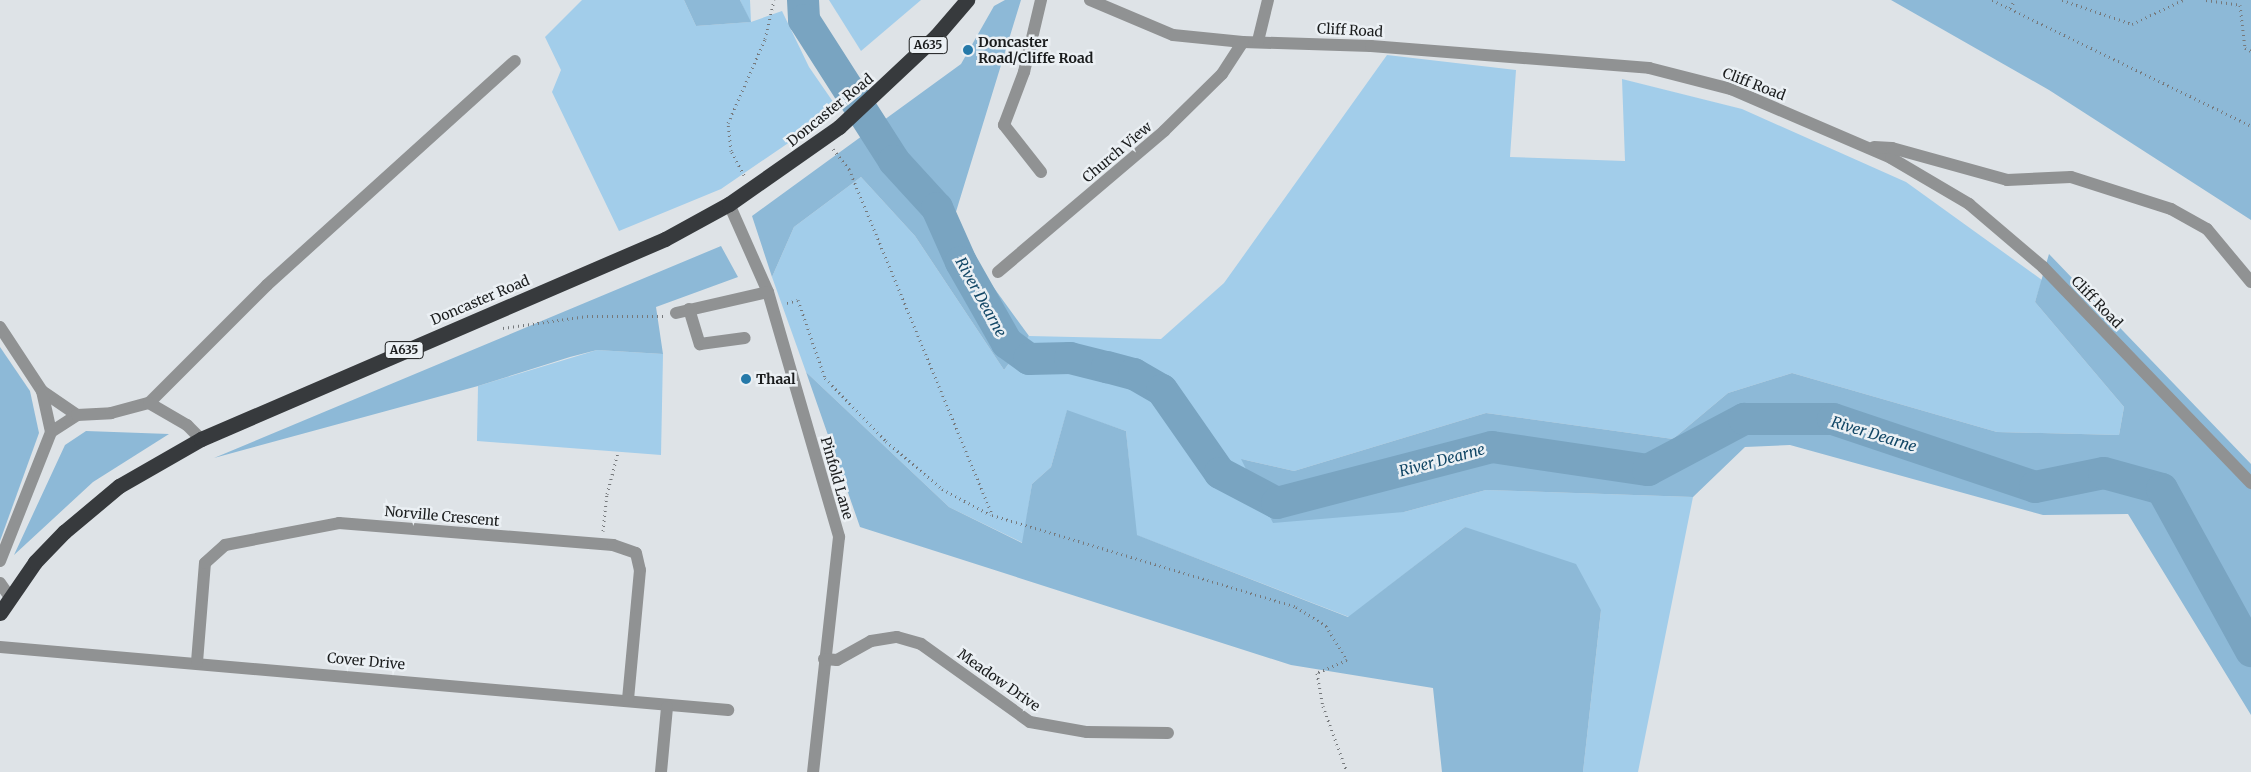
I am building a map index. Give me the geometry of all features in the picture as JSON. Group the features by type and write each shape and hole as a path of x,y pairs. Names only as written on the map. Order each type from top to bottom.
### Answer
{"highway":[{"name":"Doncaster Road","path":"0,613 8,596 64,532 119,486 201,439 664,238 729,204 839,127 886,86 936,36 967,0"}],"street":[{"path":"1041,0 1024,72 1004,125 1041,172"},
{"name":"Cliff Road","path":"1090,0 1173,35 1243,42 1371,46 1649,68 1731,89 1891,158 1969,204 2043,267 2251,483"},
{"path":"1258,41 1268,0"},
{"name":"Church View","path":"998,272 1164,131 1222,74 1243,42"},
{"path":"51,432 77,415 111,413 149,403 267,285 515,61"},
{"path":"1866,147 1892,148 2007,180 2071,177 2171,209 2207,228 2251,282"},
{"name":"Pinfold Lane","path":"729,204 768,292 839,537 813,772"},
{"path":"676,313 768,292"},
{"path":"690,309 700,344 745,338"},
{"path":"0,326 42,391 51,432 0,561"},
{"path":"42,391 77,415"},
{"path":"149,403 187,425 201,439"},
{"name":"Norville Crescent","path":"197,662 205,563 225,545 339,523 601,544 636,554 640,570 628,700"},
{"path":"0,583 8,596"},
{"name":"Meadow Drive","path":"824,659 837,660 871,641 897,637 921,644 1030,722 1087,732 1168,733"},
{"name":"Cover Drive","path":"0,647 197,662 628,700 668,707 728,710"},
{"path":"662,772 668,707"}],"path":[{"path":"752,189 731,152 728,123 765,39 774,0"},
{"path":"1992,0 2251,126"},
{"path":"2010,8 2015,0"},
{"path":"2062,0 2132,24 2183,0"},
{"path":"2206,0 2240,5 2246,48 2251,51"},
{"path":"825,138 850,170 992,516"},
{"path":"772,306 798,300 825,378 886,441 942,489 992,516 1296,607 1326,626 1347,660 1317,672 1323,706 1347,772"},
{"path":"494,329 587,316 661,317 676,313"},
{"path":"601,544 606,494 618,452"}],"shaded area":[{"path":"582,0 684,0 696,26 750,22 740,0 750,0 751,22 782,11 809,67 838,109 721,189 619,231 552,92 561,70 545,37"},
{"path":"684,0 740,0 751,22 696,26"},
{"path":"829,0 921,0 861,51"},
{"path":"1005,0 1021,0 955,215 981,270 1029,336 1004,370 915,236 861,177 794,227 772,277 752,216 961,64 994,6"},
{"path":"1891,0 2251,0 2251,220 2049,90"},
{"path":"1387,55 1516,70 1510,157 1625,161 1622,79 1742,109 1906,182 2042,280 2035,302 2124,407 2119,435 1997,432 1792,373 1728,393 1673,439 1486,413 1294,471 1241,459 1404,512 1486,490 1693,497 1638,772 1583,772 1601,610 1465,527 1349,617 1136,535 1126,431 1067,411 1051,467 1032,484 1023,543 949,507 806,372 772,277 794,227 861,177 915,236 1004,370 1029,336 1161,339 1224,283"},
{"path":"721,246 738,277 656,307 663,354 597,350 478,386 214,458"},
{"path":"2049,254 2251,464 2251,715 2128,514 2043,515 1790,445 1745,447 1693,497 1486,490 1404,512 1273,523 1241,459 1294,471 1486,413 1673,439 1728,393 1792,373 1997,432 2119,435 2124,407 2035,302"},
{"path":"0,347 30,391 39,433 0,541"},
{"path":"597,350 663,354 661,455 477,441 478,386"},
{"path":"806,372 949,507 1022,543 1032,484 1051,467 1067,410 1126,431 1137,535 1348,617 1465,527 1576,564 1601,610 1583,772 1442,772 1433,688 1291,665 860,527"},
{"path":"86,431 169,434 93,482 14,555 65,445"}],"waterway":[{"name":"River Dearne","path":"803,0 804,20 894,161 937,208 961,262 1007,343 1029,359 1070,358 1134,374 1162,390 1220,473 1277,503 1492,447 1648,470 1744,419 1833,419 2035,487 2104,473 2162,489 2251,651"}],"place":[{"name":"Doncaster Road/Cliffe Road","path":"968,50"},
{"name":"Thaal","path":"746,379"}]}
